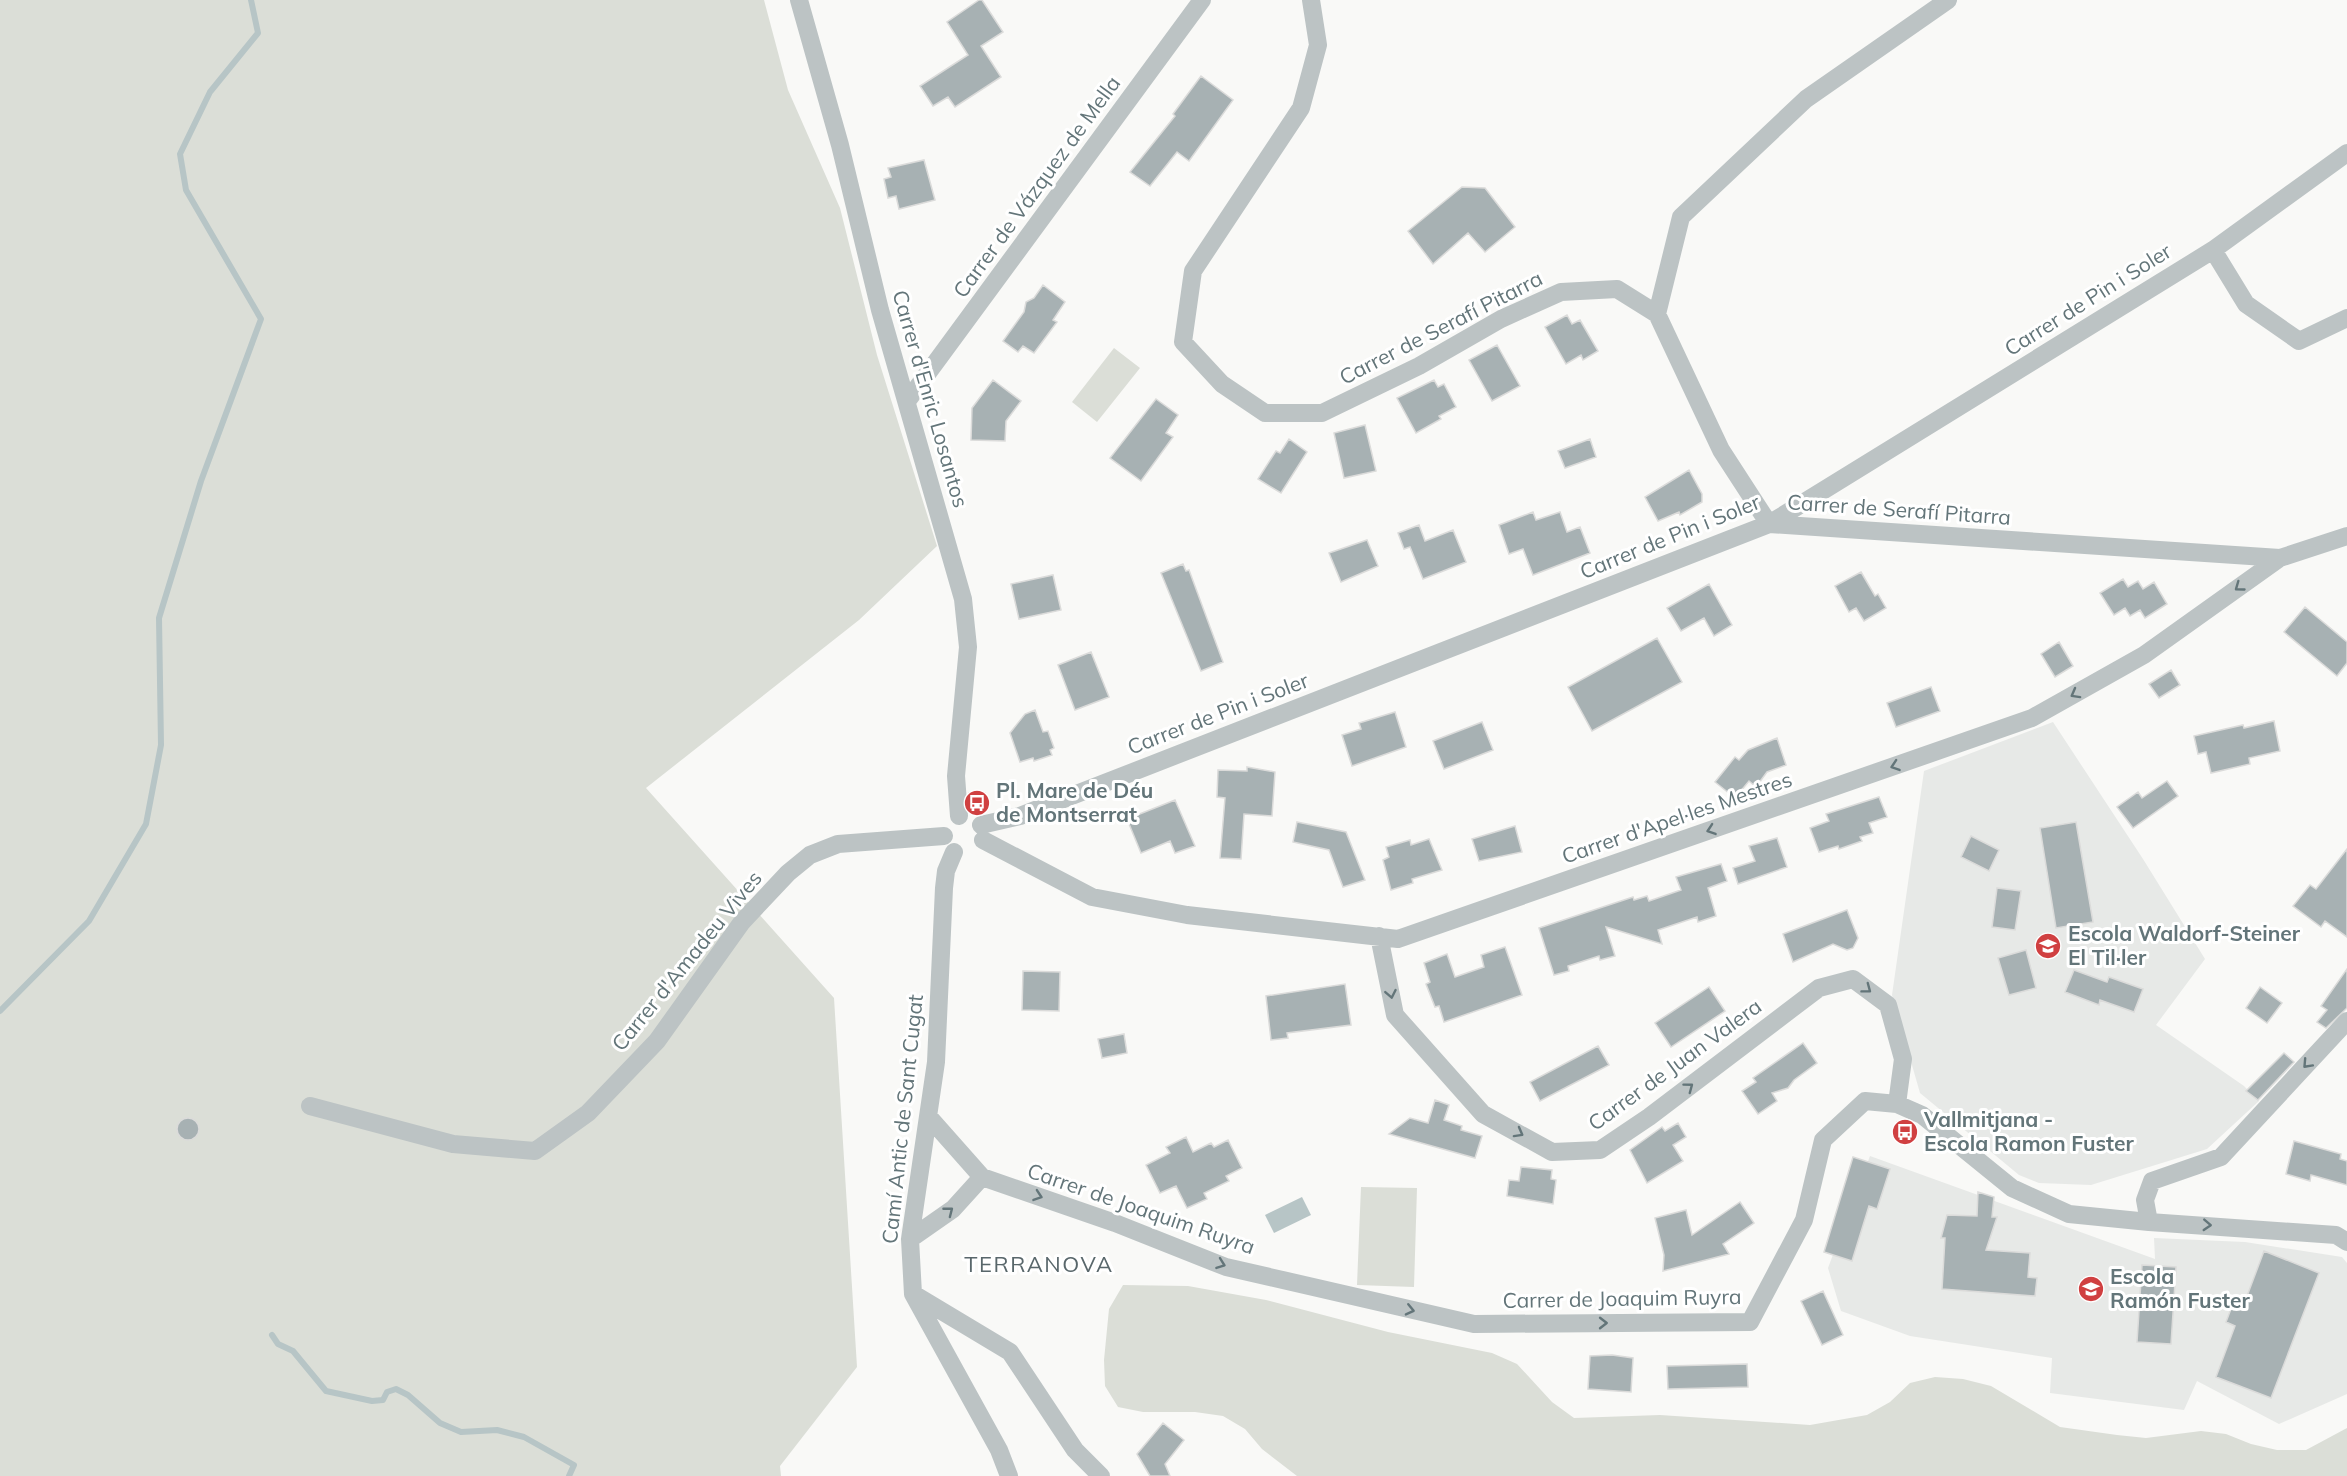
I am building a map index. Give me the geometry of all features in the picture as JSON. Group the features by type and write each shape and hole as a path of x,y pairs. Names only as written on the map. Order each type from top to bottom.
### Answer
{"street":[{"name":"Carrer d'Enric Losantos","path":"800,0 840,146 880,309 908,400 963,599 966,623 964,694 956,776 959,816"},
{"name":"Carrer de Vázquez de Mella","path":"908,400 1202,0"},
{"name":"Carrer de Serafí Pitarra","path":"1311,0 1318,45 1301,108 1193,271 1183,342 1222,384 1265,413 1322,413 1419,366 1501,319 1561,292 1617,289 1657,314 1721,450 1769,524 2280,558"},
{"path":"1657,314 1681,217 1806,99 1948,0"},
{"name":"Carrer de Pin i Soler","path":"982,833 1020,816 1769,524 2212,250 2347,153"},
{"path":"2212,250 2246,304 2299,341 2347,318"},
{"name":"Carrer d'Apel·les Mestres","path":"982,833 1092,897 1187,915 1398,939 2032,718 2144,655 2280,558 2347,536"},
{"path":"959,816 969,816 982,833 978,849 969,854 954,852 944,836 948,824 959,816"},
{"name":"Carrer d'Amadeu Vives","path":"310,1106 453,1144 535,1151 588,1113 657,1041 742,922 788,873 810,855 838,844 944,836"},
{"name":"Camí Antic de Sant Cugat","path":"954,852 946,871 944,888 936,1062 910,1239 913,1294 999,1450 1009,1476"},
{"name":"Carrer de Juan Valera","path":"1379,936 1395,1015 1483,1114 1552,1152 1600,1150 1649,1117 1819,988 1853,979 1888,1005 1904,1059 1897,1104"},
{"path":"2149,1222 2145,1200 2152,1181 2221,1157 2347,1021"},
{"name":"Carrer de Joaquim Ruyra","path":"928,1116 982,1177 1115,1223 1226,1267 1474,1324 1750,1322 1804,1220 1822,1140 1865,1101 1897,1104 1922,1115 2012,1188 2069,1214 2336,1235 2347,1242"},
{"path":"910,1239 953,1209 982,1177"},
{"path":"913,1294 1010,1352 1075,1450 1101,1476"}],"shaded area":[{"path":"0,0 764,0 788,90 840,208 877,355 937,546 859,620 646,788 834,998 857,1367 780,1466 781,1476 0,1476"},
{"path":"1114,348 1140,368 1097,422 1072,402"},
{"name":"Escola Waldorf-Steiner El Til·ler","path":"2053,722 2205,959 2156,1025 2244,1086 2259,1101 2207,1149 2091,1185 2039,1183 2019,1175 1920,1093 1892,995 1924,771"},
{"name":"Escola Ramón Fuster","path":"1870,1156 2155,1259 2154,1238 2245,1242 2342,1257 2347,1263 2347,1394 2279,1424 2197,1381 2184,1410 2050,1393 2052,1358 1910,1336 1841,1311 1828,1268"},
{"path":"1361,1187 1417,1188 1414,1287 1357,1285"},
{"path":"1302,1197 1311,1215 1274,1233 1265,1215"},
{"path":"1123,1285 1188,1286 1266,1300 1388,1332 1492,1353 1517,1364 1552,1402 1574,1418 1660,1415 1810,1425 1867,1415 1890,1402 1910,1383 1935,1377 1963,1379 1991,1386 2060,1427 2117,1435 2146,1438 2201,1431 2226,1434 2251,1444 2277,1450 2306,1450 2347,1428 2347,1476 1297,1476 1262,1449 1245,1429 1223,1416 1195,1412 1143,1412 1118,1407 1105,1386 1104,1360 1109,1309"}],"building":[{"path":"982,0 1003,32 981,46 1001,77 955,107 948,97 933,106 920,86 968,55 947,22"},
{"path":"1201,76 1233,100 1189,161 1177,152 1150,186 1130,172 1175,116 1173,114"},
{"path":"924,160 935,200 899,209 896,196 888,198 884,179 891,177 888,168"},
{"path":"1462,187 1485,188 1515,227 1485,252 1468,233 1433,264 1408,231"},
{"path":"1043,285 1065,302 1053,320 1057,322 1034,353 1023,346 1018,352 1003,341 1024,312 1026,302 1034,298"},
{"path":"1567,315 1572,324 1580,320 1598,351 1583,360 1581,355 1566,364 1545,327"},
{"path":"1497,345 1520,386 1492,401 1469,360"},
{"path":"993,380 1021,401 1006,421 1005,441 971,440 972,408"},
{"path":"1434,380 1438,387 1444,384 1456,407 1439,416 1441,419 1416,433 1397,398"},
{"path":"1156,399 1178,415 1166,433 1173,437 1141,481 1110,458"},
{"path":"1365,425 1376,471 1344,478 1334,433"},
{"path":"1289,439 1307,452 1281,493 1258,479 1276,451 1280,453"},
{"path":"1590,439 1596,457 1565,468 1558,451"},
{"path":"1689,470 1702,494 1702,502 1680,515 1679,512 1658,521 1645,497"},
{"path":"1533,512 1536,520 1560,512 1567,532 1580,527 1590,553 1533,575 1523,549 1509,554 1499,525"},
{"path":"1419,525 1425,541 1453,530 1466,562 1423,579 1410,547 1404,549 1398,533"},
{"path":"1367,540 1378,566 1341,582 1329,553"},
{"path":"1183,564 1186,571 1189,570 1223,662 1201,671 1161,573"},
{"path":"1861,572 1875,596 1878,594 1886,608 1864,621 1856,608 1849,612 1835,586"},
{"path":"1053,575 1061,610 1019,619 1011,584"},
{"path":"2123,579 2128,587 2138,581 2143,589 2154,582 2167,604 2145,618 2140,610 2130,616 2125,608 2114,615 2100,593"},
{"path":"1709,584 1732,625 1714,636 1704,618 1681,631 1667,608"},
{"path":"2305,607 2347,642 2347,663 2337,676 2284,632"},
{"path":"1657,638 1682,682 1592,731 1568,687"},
{"path":"2059,642 2073,666 2055,677 2041,654"},
{"path":"1091,652 1109,697 1075,710 1058,665"},
{"path":"2171,670 2180,685 2159,698 2149,684"},
{"path":"1931,687 1940,711 1896,727 1887,703"},
{"path":"1035,710 1043,732 1048,731 1054,748 1050,750 1052,755 1034,761 1033,758 1020,762 1010,733 1025,714"},
{"path":"1395,712 1406,747 1352,766 1342,735 1361,729 1359,723"},
{"path":"2274,721 2280,751 2249,758 2250,764 2211,773 2206,752 2198,754 2194,736"},
{"path":"1482,722 1493,750 1444,769 1433,741"},
{"path":"1777,738 1786,765 1767,772 1756,787 1749,781 1735,798 1715,782 1735,757 1739,760 1748,750"},
{"path":"1247,767 1275,772 1272,816 1244,814 1241,859 1220,858 1225,798 1217,797 1218,770 1247,771"},
{"path":"2167,781 2178,796 2133,828 2117,807 2138,792 2142,798"},
{"path":"1879,797 1887,817 1869,823 1873,833 1860,837 1862,841 1839,849 1838,846 1819,852 1810,828 1829,821 1826,814"},
{"path":"1175,800 1195,846 1175,853 1170,841 1141,853 1127,819"},
{"path":"1297,822 1346,832 1365,880 1343,887 1329,850 1293,842"},
{"path":"2076,822 2093,922 2056,928 2040,828"},
{"path":"1515,826 1522,852 1479,861 1472,839"},
{"path":"1971,836 1999,850 1989,871 1961,857"},
{"path":"1777,838 1787,867 1738,884 1733,868 1755,861 1749,846"},
{"path":"1429,839 1442,870 1412,879 1413,883 1391,890 1383,860 1389,857 1386,847 1410,840 1411,845"},
{"path":"2347,849 2347,937 2325,921 2321,927 2293,906 2310,885 2316,889"},
{"path":"1721,864 1727,881 1708,888 1716,916 1698,922 1697,917 1658,930 1662,944 1606,927 1615,956 1600,960 1599,956 1568,966 1569,971 1554,975 1539,928 1633,897 1634,900 1647,896 1649,901 1681,890 1676,877"},
{"path":"1997,888 2021,891 2015,930 1992,927"},
{"path":"1847,910 1858,938 1853,948 1847,950 1833,944 1793,962 1783,934"},
{"path":"1505,947 1522,995 1444,1022 1439,1006 1435,1007 1426,984 1430,982 1424,963 1447,954 1455,977 1484,967 1481,955"},
{"path":"2026,950 2036,988 2009,995 1998,958"},
{"path":"2347,969 2347,1008 2326,1028 2317,1022 2327,1010 2321,1006"},
{"path":"2074,970 2107,982 2109,977 2143,989 2134,1012 2100,1000 2099,1005 2065,992"},
{"path":"1023,971 1060,972 1059,1011 1022,1010"},
{"path":"1345,984 1351,1025 1287,1033 1288,1038 1271,1040 1266,996"},
{"path":"1709,987 1725,1011 1671,1047 1655,1023"},
{"path":"2260,987 2282,1003 2267,1023 2246,1008"},
{"path":"1124,1034 1127,1053 1102,1058 1098,1039"},
{"path":"1803,1043 1817,1063 1794,1080 1788,1088 1772,1093 1777,1101 1758,1114 1742,1091 1756,1082 1753,1078"},
{"path":"1598,1046 1609,1065 1540,1101 1530,1082"},
{"path":"2284,1053 2294,1062 2258,1100 2246,1091"},
{"path":"1435,1100 1449,1105 1444,1120 1462,1126 1461,1130 1482,1136 1475,1158 1389,1134 1410,1118 1428,1123"},
{"path":"188,1118 196,1121 199,1129 196,1137 188,1140 180,1137 177,1129 180,1121"},
{"path":"1678,1123 1686,1137 1673,1145 1683,1161 1647,1183 1630,1150 1662,1127 1665,1131"},
{"path":"1186,1137 1193,1152 1211,1143 1214,1147 1228,1140 1242,1168 1226,1176 1229,1181 1204,1193 1207,1199 1187,1208 1176,1186 1160,1193 1146,1165 1170,1153 1166,1147"},
{"path":"2294,1141 2341,1154 2340,1159 2347,1161 2347,1185 2311,1175 2310,1181 2286,1174"},
{"path":"1853,1157 1890,1169 1877,1209 1869,1206 1852,1261 1824,1252"},
{"path":"1521,1167 1552,1170 1551,1179 1556,1180 1553,1204 1507,1196 1509,1180 1519,1181"},
{"path":"1978,1192 1994,1197 1992,1217 1997,1217 1986,1250 2030,1253 2028,1277 2037,1278 2035,1296 1942,1289 1945,1238 1941,1238 1947,1215 1977,1216"},
{"path":"1740,1202 1754,1223 1723,1244 1729,1254 1663,1271 1664,1255 1655,1218 1686,1210 1692,1235"},
{"path":"2264,1251 2319,1273 2271,1398 2216,1377 2235,1326 2226,1322 2234,1301 2244,1304"},
{"path":"2142,1265 2176,1267 2171,1344 2137,1342"},
{"path":"1823,1291 1843,1335 1822,1345 1801,1301"},
{"path":"1612,1355 1633,1358 1631,1392 1588,1389 1590,1356"},
{"path":"1747,1364 1748,1387 1668,1389 1667,1366"},
{"path":"1163,1423 1184,1440 1165,1464 1170,1476 1150,1476 1137,1454"}],"waterway":[{"path":"0,1011 89,921 146,824 161,745 159,618 201,481 261,319 186,190 180,154 210,92 258,33 251,0"},
{"path":"272,1335 278,1344 293,1351 326,1391 372,1401 383,1400 387,1392 396,1389 408,1395 440,1423 461,1432 497,1430 524,1437 574,1465 569,1476"}],"place":[{"name":"Pl. Mare de Déu de Montserrat","path":"977,803"},
{"name":"Escola Waldorf-Steiner El Til·ler","path":"2048,946"},
{"name":"Vallmitjana - Escola Ramon Fuster","path":"1905,1132"},
{"name":"Escola Ramón Fuster","path":"2091,1289"}],"district":[{"name":"TERRANOVA","path":"1039,1264"}]}
